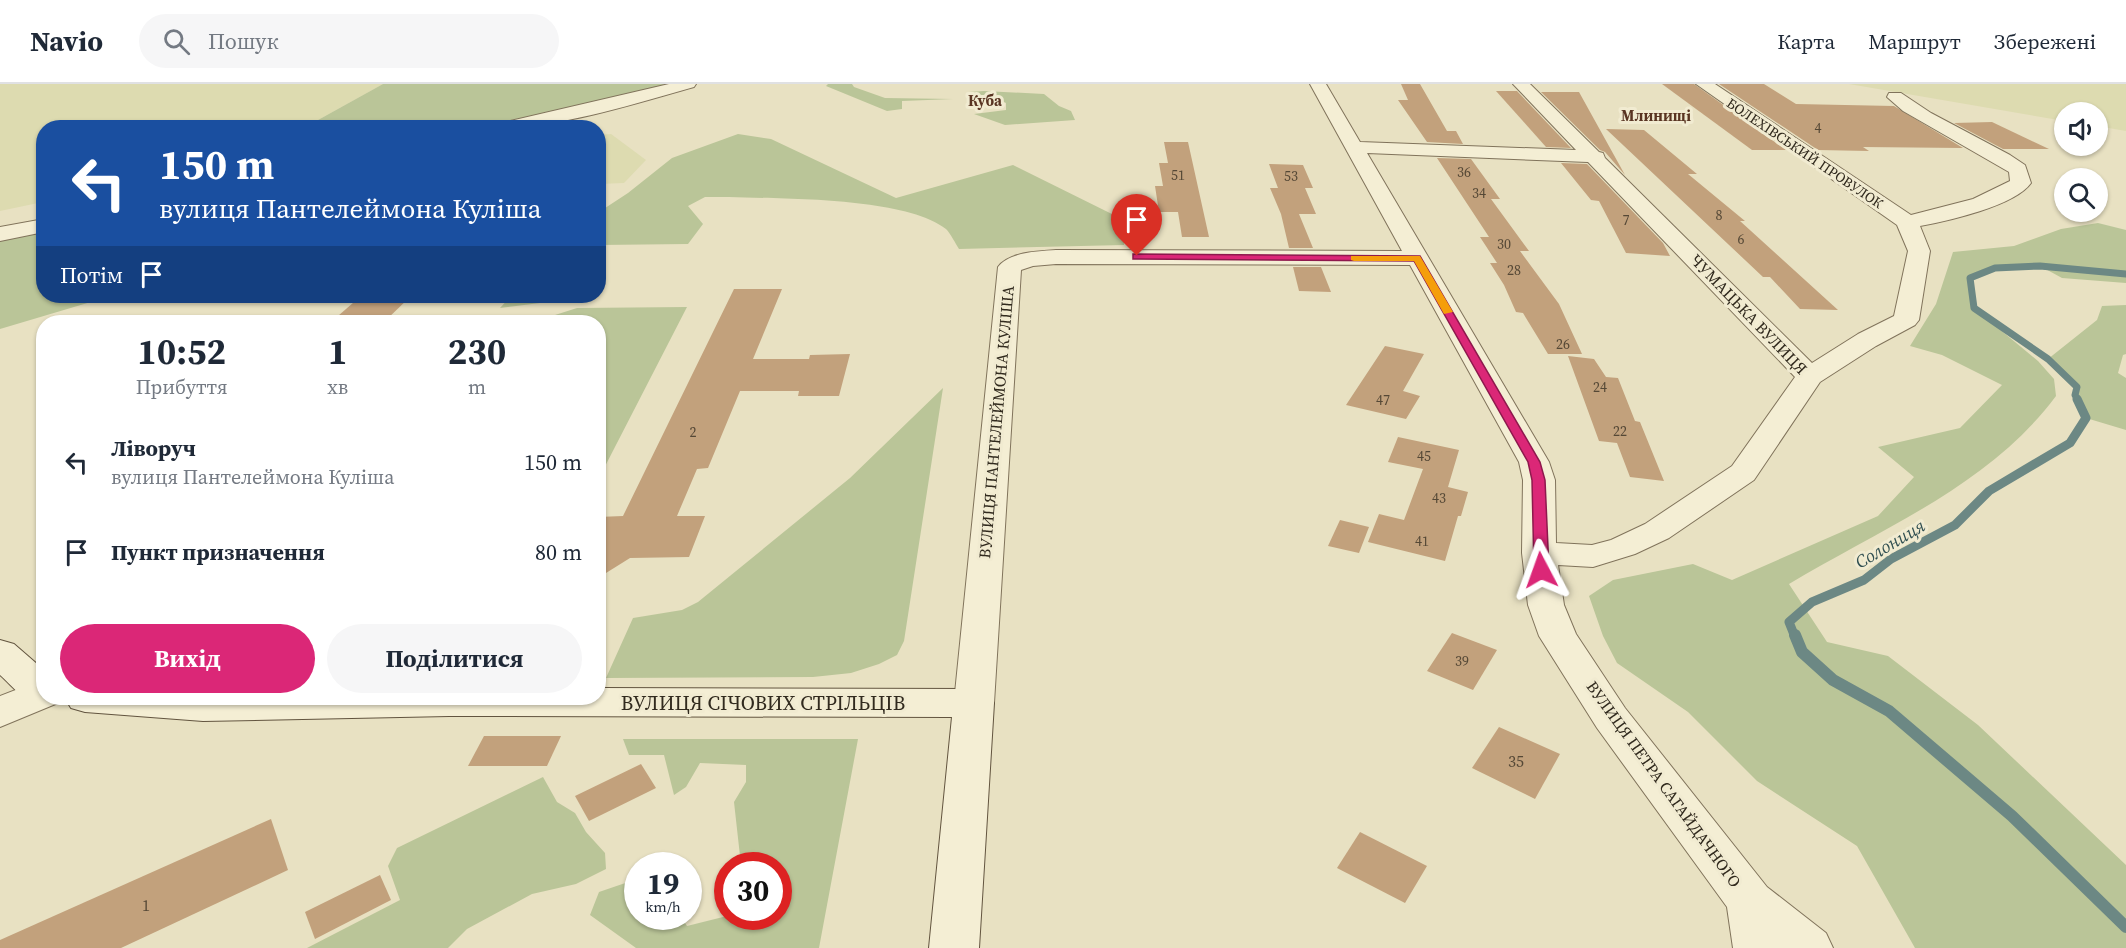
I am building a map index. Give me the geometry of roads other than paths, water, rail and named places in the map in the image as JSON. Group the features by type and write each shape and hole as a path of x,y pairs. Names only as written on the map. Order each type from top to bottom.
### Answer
{"street":[{"path":"539,120 626,101 688,84"},
{"name":"ВУЛИЦЯ ПЕТРА САГАЙДАЧНОГО","path":"1318,84 1534,462 1539,480 1539,553 1546,605 1558,636 1611,718 1750,901 1808,948"},
{"name":"ЧУМАЦЬКА ВУЛИЦЯ","path":"1521,84 1596,157 1810,376 1743,473 1657,531 1623,547 1593,556 1539,553"},
{"name":"БОЛЕХІВСЬКИЙ ПРОВУЛОК","path":"1704,84 1907,222"},
{"path":"1810,376 1867,340 1906,320 1919,251 1907,222 1944,216 2004,195 2021,183 2018,169 1998,154 1912,109 1895,97"},
{"path":"1356,147 1596,157"},
{"path":"0,234 36,227"},
{"name":"ВУЛИЦЯ ПАНТЕЛЕЙМОНА КУЛІША","path":"954,948 1010,267 1022,262 1047,258 1417,258"},
{"path":"0,653 36,686"},
{"path":"0,712 36,696"},
{"name":"ВУЛИЦЯ СІЧОВИХ СТРІЛЬЦІВ","path":"606,702 974,703"},
{"name":"ВУЛИЦЯ СІЧОВИХ СТРІЛЬЦІВ","path":"177,705 203,707 301,705"},
{"path":"1750,901 1758,948"}],"waterway":[{"name":"Солониця","path":"2078,400 2075,395 2077,387 2048,359 1974,308 1970,278 1995,268 2040,266 2126,274"},
{"name":"Солониця","path":"1795,637 1789,622 1812,602 1864,580 1891,559 1955,525 1989,491 2070,443 2086,418 2077,399"},
{"name":"Солониця","path":"1795,635 1802,652 1833,680 1889,711 2012,816 2126,927"}],"district":[{"name":"Куба","path":"985,101"},
{"name":"Млинищі","path":"1656,116"}]}
